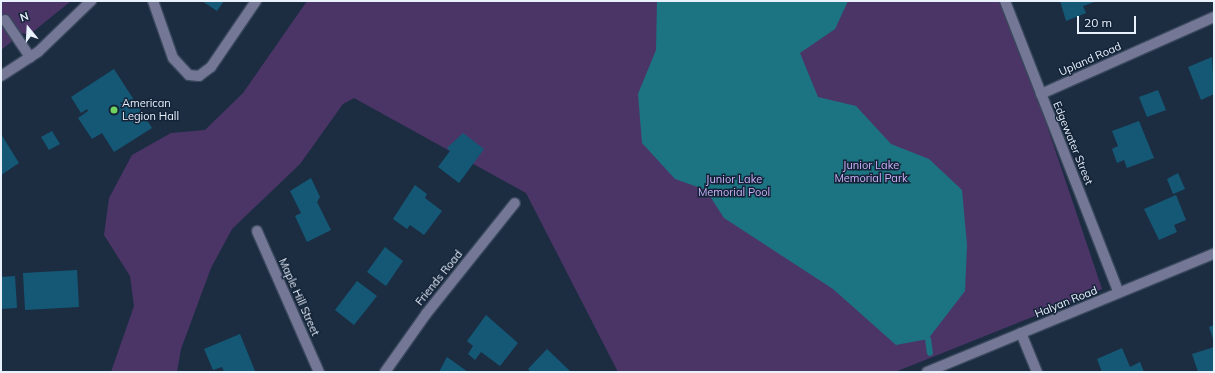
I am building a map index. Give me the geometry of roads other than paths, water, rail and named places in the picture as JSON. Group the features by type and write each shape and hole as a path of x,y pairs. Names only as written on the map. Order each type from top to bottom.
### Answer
{"street":[{"path":"1,76 30,57 90,1"},
{"path":"153,1 173,58 189,75 199,76 211,67 256,1"},
{"name":"Edgewater Street","path":"1004,1 1119,293"},
{"name":"Upland Road","path":"1041,94 1214,17"},
{"path":"5,20 30,57"},
{"name":"Friends Road","path":"385,372 426,314 515,203"},
{"name":"Maple Hill Street","path":"257,231 319,372"},
{"name":"Halyan Road","path":"927,372 1214,254"},
{"path":"1021,333 1037,372"}],"waterway":[{"path":"928,339 930,353"}],"place":[{"name":"American Legion Hall","path":"114,110"}],"park label":[{"name":"Junior Lake Memorial Park","path":"871,172"},
{"name":"Junior Lake Memorial Pool","path":"734,186"}]}
